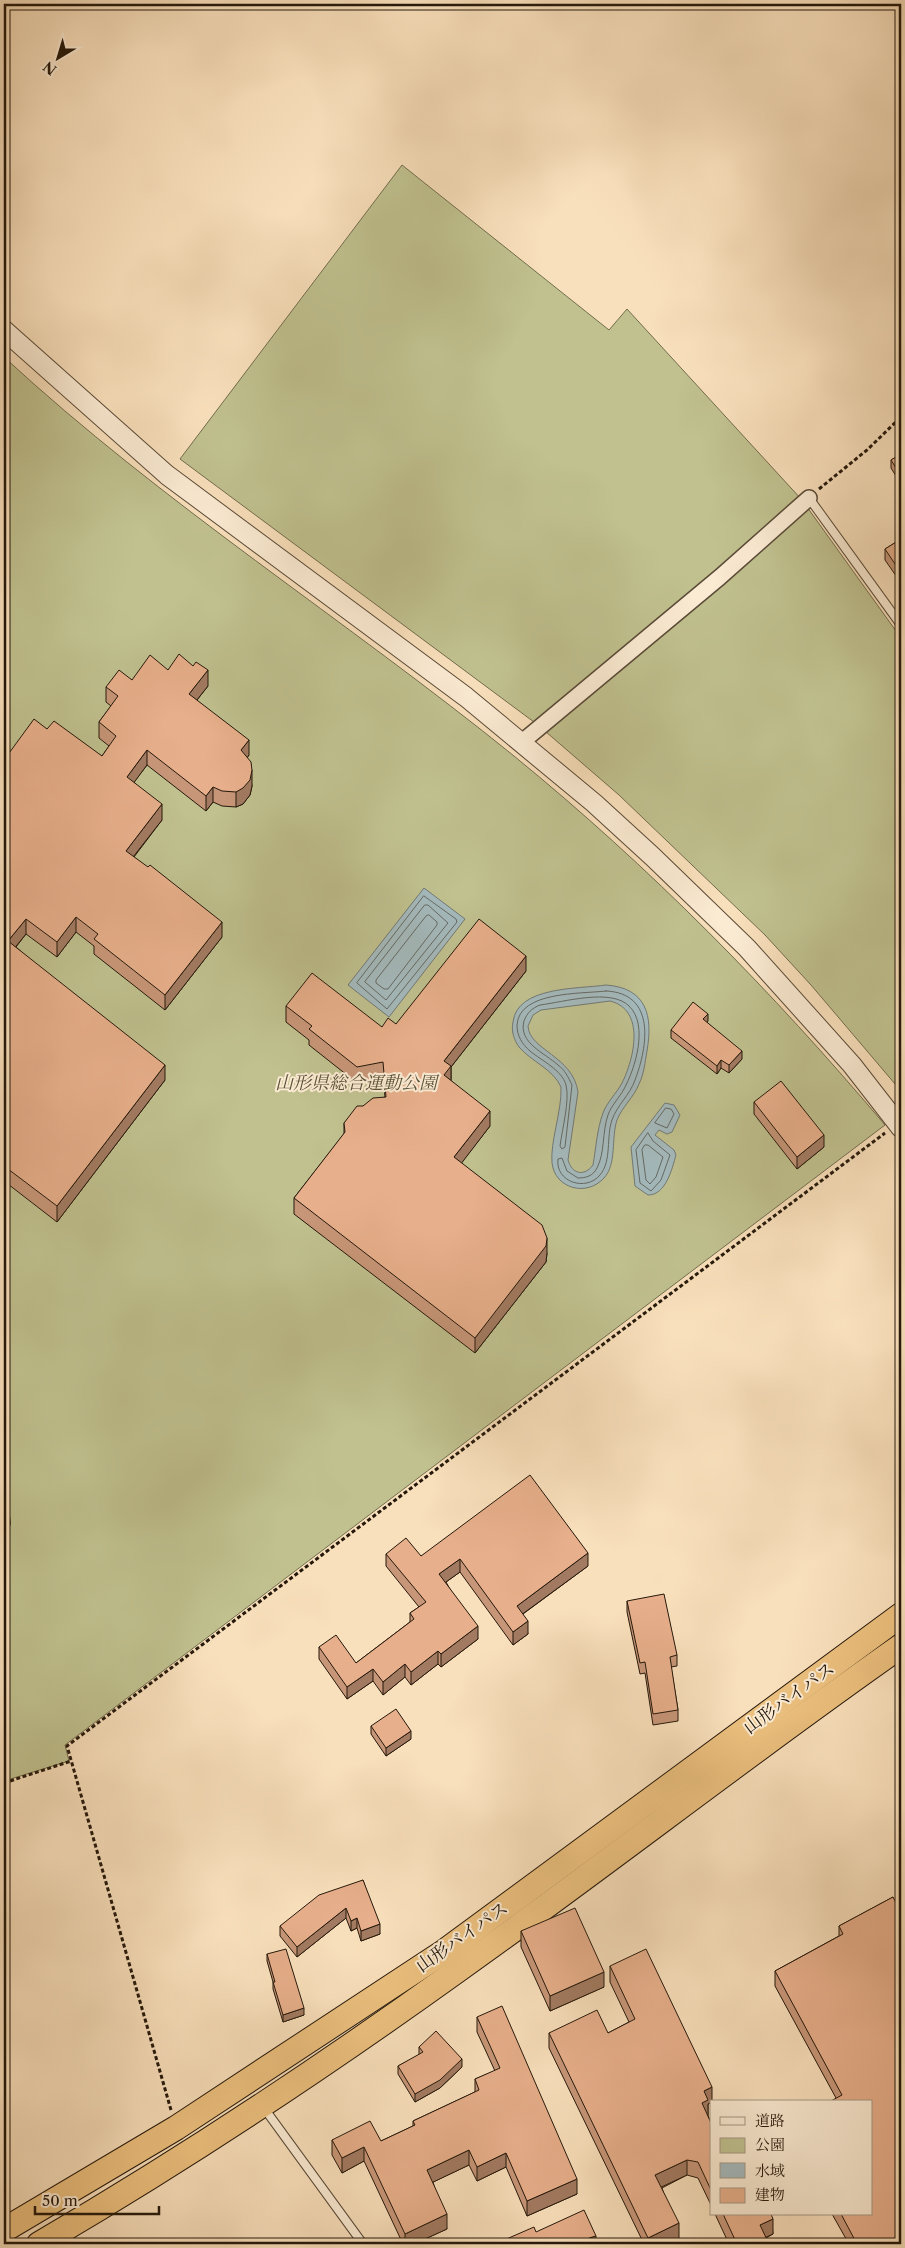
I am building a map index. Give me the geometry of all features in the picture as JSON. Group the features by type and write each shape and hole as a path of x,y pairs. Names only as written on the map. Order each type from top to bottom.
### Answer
{"highway":[{"name":"山形バイパス","path":"4,2230 176,2128 445,1951 901,1615"},
{"name":"山形バイパス","path":"39,2244 129,2191 261,2105 456,1971 901,1646"}],"street":[{"path":"4,330 167,475 409,652 522,742 653,857 747,948 852,1065 899,1126"},
{"path":"522,742 720,577 809,498"}],"lane":[{"path":"809,498 901,625"},
{"path":"4,1509 6,1523 4,1529"},
{"path":"261,2105 363,2244"}],"path":[{"path":"809,498 867,450 901,417"},
{"path":"176,2128 67,1746 899,1126"},
{"path":"4,1783 71,1761"}],"green space":[{"path":"402,165 609,330 627,309 802,500 901,638 901,1091 811,985 765,935 619,795 538,725 180,459"},
{"name":"山形県総合運動公園","path":"4,357 127,462 450,706 564,798 661,886 708,932 798,1026 885,1125 65,1745 69,1761 4,1781"}],"water":[{"path":"424,888 465,919 389,1017 348,985"},
{"path":"606,985 620,987 639,998 647,1016 649,1038 641,1080 617,1120 611,1166 608,1172 597,1184 581,1188 573,1187 559,1179 554,1172 552,1163 561,1087 548,1070 519,1047 513,1035 512,1025 517,1010 525,1002 537,996 566,989","holes":["610,1001 621,1006 629,1014 633,1025 633,1049 630,1061 622,1083 603,1113 593,1165 586,1171 575,1171 568,1160 578,1092 568,1070 536,1041 530,1034 528,1026 533,1015 541,1010"]},
{"path":"665,1103 674,1105 680,1115 672,1132 667,1134 659,1130 655,1135 674,1150 676,1155 664,1186 654,1194 648,1195 635,1186 631,1147"}],"building":[{"path":"901,454 901,476 891,460"},
{"path":"901,539 901,573 885,549"},
{"path":"179,654 193,666 196,662 208,670 189,694 249,740 241,750 251,762 250,780 243,788 236,792 222,791 213,787 206,796 147,750 127,777 162,804 126,851 148,867 150,865 222,922 165,995 94,939 98,934 76,917 57,942 26,919 8,941 165,1065 57,1206 4,1166 4,760 34,719 47,729 54,721 102,756 116,736 99,722 118,696 106,687 119,670 132,680 150,655 168,670"},
{"path":"479,919 526,956 444,1061 451,1066 444,1075 490,1111 454,1157 542,1225 547,1238 546,1246 475,1338 294,1198 345,1132 344,1123 357,1106 363,1106 373,1098 386,1097 383,1062 357,1067 309,1029 312,1026 286,1006 312,973 382,1027 388,1018 396,1024"},
{"path":"693,1002 708,1014 703,1019 742,1051 729,1065 721,1060 717,1066 671,1030"},
{"path":"781,1081 824,1135 797,1157 754,1102"},
{"path":"530,1475 588,1553 517,1606 528,1621 513,1632 460,1559 439,1574 478,1626 441,1654 438,1651 411,1672 405,1664 383,1682 373,1669 347,1687 319,1647 336,1635 356,1663 414,1619 410,1613 426,1602 386,1554 406,1538 421,1556"},
{"path":"664,1594 677,1655 670,1657 678,1710 653,1714 645,1662 640,1663 627,1601"},
{"path":"396,1709 411,1731 386,1748 371,1726"},
{"path":"363,1880 380,1924 361,1931 357,1918 351,1921 346,1908 297,1947 280,1926 319,1895"},
{"path":"893,1897 901,1913 901,2240 893,2244 857,2244 842,2216 872,2216 872,2100 833,2100 842,2095 775,1971 843,1934 839,1926"},
{"path":"575,1908 604,1972 550,1996 521,1931"},
{"path":"286,1949 304,2008 283,2015 267,1954"},
{"path":"646,1949 712,2087 704,2091 708,2100 702,2103 710,2121 710,2188 698,2162 687,2160 655,2175 679,2223 648,2238 549,2033 597,2010 608,2033 635,2019 610,1966"},
{"path":"502,2006 577,2179 527,2201 506,2153 477,2167 469,2150 427,2170 447,2214 405,2234 364,2147 342,2158 332,2140 370,2121 381,2141 415,2125 413,2121 479,2090 475,2079 500,2068 477,2017"},
{"path":"436,2031 462,2059 440,2080 415,2094 398,2066 423,2052 419,2047"},
{"path":"584,2210 596,2236 589,2238 592,2244 495,2244 534,2227 536,2232"},
{"path":"724,2216 772,2216 773,2219 760,2225 769,2244 737,2244"}]}
